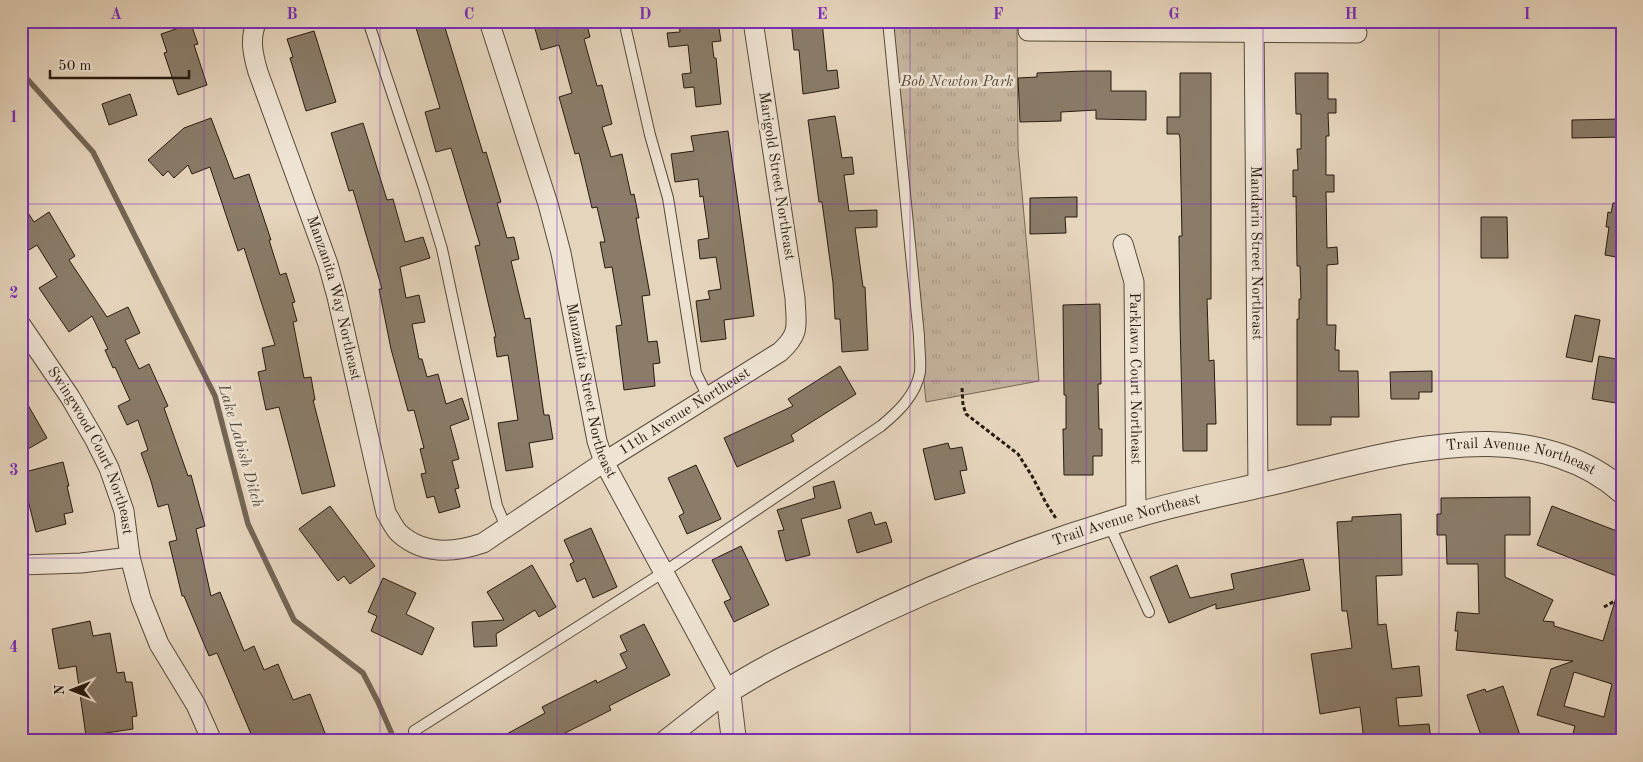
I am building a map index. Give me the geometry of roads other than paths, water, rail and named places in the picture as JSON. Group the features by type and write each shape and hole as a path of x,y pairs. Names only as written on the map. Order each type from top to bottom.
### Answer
{"street":[{"name":"Manzanita Street Northeast","path":"489,21 548,204 561,253 597,441 604,462 728,691 734,741"},
{"name":"Marigold Street Northeast","path":"753,21 795,298 796,332"},
{"name":"Manzanita Way Northeast","path":"256,23 252,40 255,64 328,264 386,513 398,532 415,544 437,550"},
{"path":"1028,31 1254,27 1357,33"},
{"name":"Mandarin Street Northeast","path":"1254,27 1258,486"},
{"name":"Parklawn Court Northeast","path":"1123,244 1134,282 1136,515"},
{"name":"Swingwood Court Northeast","path":"21,325 70,397 109,468 124,511 130,557 141,599 159,644 196,705 212,741"},
{"name":"11th Avenue Northeast","path":"437,550 464,549 483,543 604,462 780,352 789,344 796,332"},
{"name":"Trail Avenue Northeast","path":"664,741 728,691 756,673 886,608 1000,561 1136,515 1372,459 1448,446 1491,444 1533,448 1576,462 1597,473 1622,491"},
{"path":"21,565 81,563 130,557"}],"lane":[{"path":"368,21 424,188 442,249 497,506 506,527"},
{"path":"624,21 650,134 668,198 696,373 708,397"},
{"path":"414,731 664,572 882,426 897,412 916,387 920,372 919,336 888,21"},
{"path":"1109,524 1149,612"}],"waterway":[{"name":"Lake Labish Ditch","path":"21,72 93,152 215,396 248,524 294,620 363,673 395,741"}],"park label":[{"name":"Bob Newton Park","path":"957,82"}]}
